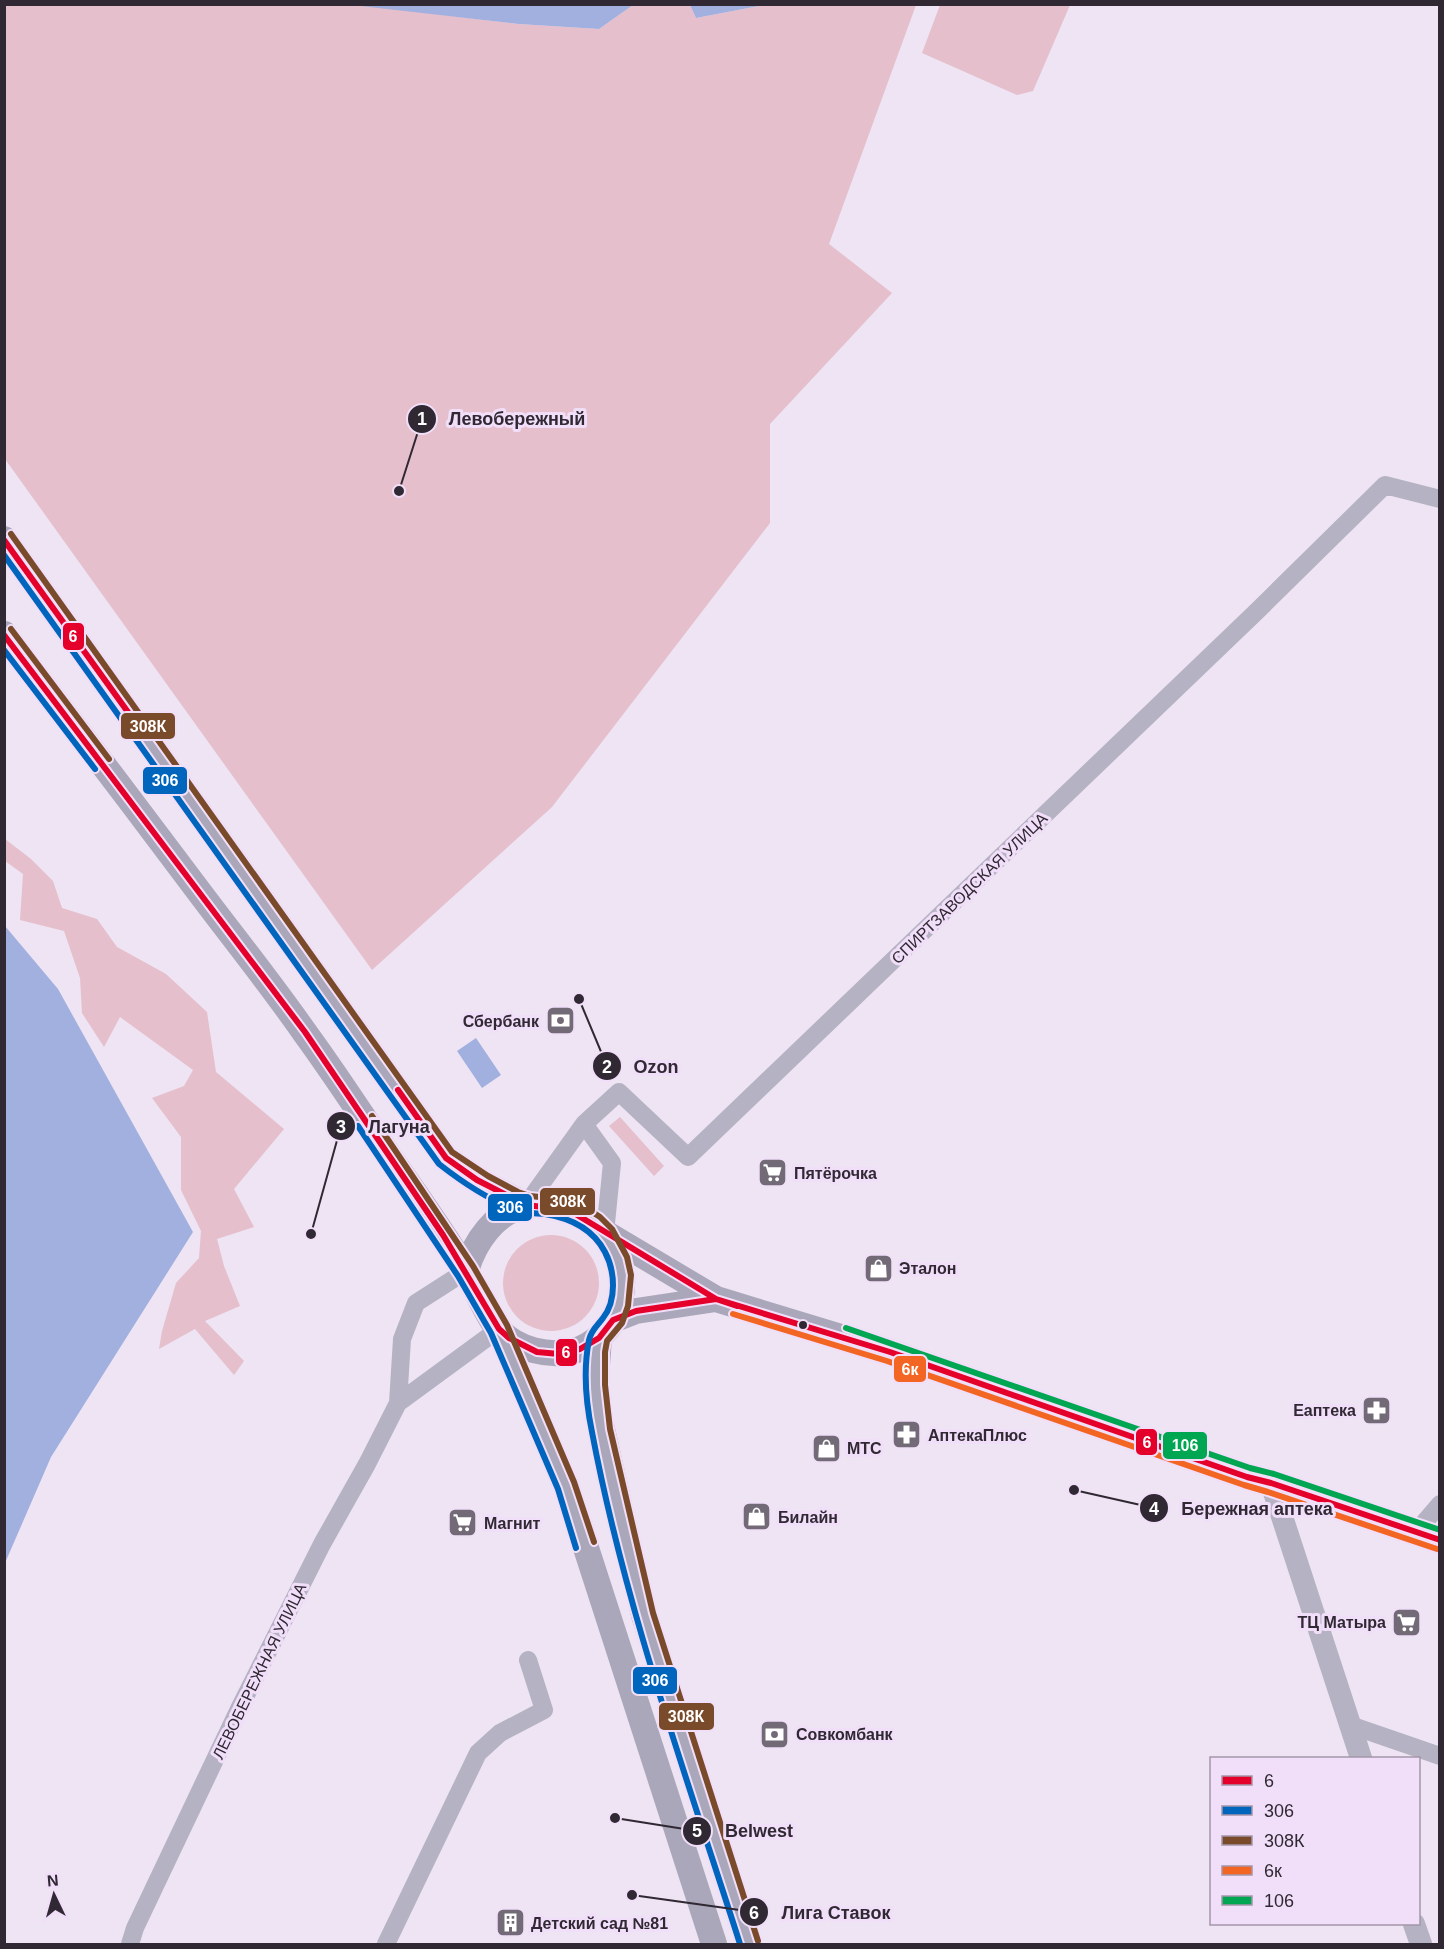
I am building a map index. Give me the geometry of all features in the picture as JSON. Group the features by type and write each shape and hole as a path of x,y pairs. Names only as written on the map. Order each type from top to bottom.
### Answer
{"main road":[{"path":"4,539 446,1158 477,1180 526,1205 568,1210 595,1224 604,1233 617,1255 621,1275 621,1298 606,1329 596,1379 599,1423 644,1614 749,1944"},
{"path":"4,634 305,1032 466,1271 499,1329 566,1486 714,1944"},
{"path":"466,1271 470,1257 485,1232 508,1213 526,1205"},
{"path":"604,1233 716,1299 890,1352 1247,1477 1428,1536"},
{"path":"499,1329 509,1338 527,1348 559,1354 580,1349 606,1329 636,1311 716,1299"}],"street":[{"name":"СПИРТЗАВОДСКАЯ УЛИЦА","path":"585,1124 619,1092 688,1157 1247,621 1385,485 1440,499"},
{"path":"526,1205 585,1124 612,1163 604,1233"},
{"name":"ЛЕВОБЕРЕЖНАЯ УЛИЦА","path":"130,1944 135,1928 239,1709 322,1544 398,1403 402,1339 416,1303 466,1271"},
{"name":"ЛЕВОБЕРЕЖНАЯ УЛИЦА","path":"398,1403 499,1329"},
{"path":"1271,1483 1360,1757"},
{"path":"1428,1536 1440,1504"},
{"path":"386,1944 478,1753 500,1733 544,1710 528,1660"},
{"path":"1350,1725 1440,1756"},
{"path":"1415,1925 1421,1944"}],"shaded area":[{"path":"352,4 519,24 599,29 633,5 690,5 696,18 764,5 916,5 829,244 892,293 770,424 770,523 552,807 372,970 5,459 4,5"},
{"path":"940,4 1070,5 1033,91 1017,95 922,53"},
{"path":"5,839 31,859 53,881 62,908 97,919 117,947 166,974 207,1012 216,1072 284,1129 234,1189 254,1227 217,1239 224,1266 240,1306 205,1321 244,1361 234,1375 195,1329 159,1349 176,1283 199,1258 201,1231 181,1190 181,1137 152,1098 184,1086 193,1070 120,1017 104,1047 82,1013 80,978 64,931 20,920 23,874 5,861"},
{"path":"620,1117 664,1166 654,1176 609,1126"},
{"path":"551,1235 569,1239 585,1249 595,1265 599,1283 595,1301 585,1317 569,1327 551,1331 533,1327 517,1317 507,1301 503,1283 507,1265 517,1249 533,1239"}],"water":[{"path":"352,5 633,5 599,29 519,24"},
{"path":"690,5 764,5 696,18"},
{"path":"5,926 58,989 193,1232 51,1457 5,1563"},
{"path":"476,1038 501,1075 482,1088 457,1051"}],"transit line":[{"name":"308К","path":"11,534 452,1152 488,1176 518,1192 530,1196 560,1199 586,1208 612,1229 627,1257 631,1275 628,1306 622,1323 607,1341 605,1352 605,1385 610,1429 653,1613 758,1941"},
{"name":"6","path":"4,540 143,733"},
{"name":"306","path":"4,555 439,1164 475,1190 504,1205 522,1212 554,1216 580,1226 594,1237 605,1252 612,1276 611,1303 590,1336 586,1363 587,1398 592,1432 621,1562 639,1626 740,1944"},
{"name":"308К","path":"11,629 109,759"},
{"name":"6","path":"4,635 305,1032 443,1235 499,1329 509,1338 537,1352 559,1354 580,1349 599,1338 613,1320 636,1311 716,1299 890,1352 1247,1477 1440,1540"},
{"name":"306","path":"4,650 95,769"},
{"name":"6","path":"398,1090 446,1158 477,1180 526,1205 569,1210 716,1299 737,1306"},
{"name":"308К","path":"372,1116 473,1266 507,1325 574,1482 594,1542"},
{"name":"306","path":"358,1126 458,1276 491,1333 558,1489 576,1548"},
{"name":"6к","path":"733,1314 887,1361 1244,1485 1437,1549"},
{"name":"106","path":"846,1328 1250,1468 1440,1530"}],"place":[{"name":"Левобережный","path":"399,491"},
{"name":"Ozon","path":"579,999"},
{"name":"Сбербанк","path":"560,1021"},
{"name":"Пятёрочка","path":"773,1173"},
{"name":"Лагуна","path":"311,1234"},
{"name":"Эталон","path":"878,1268"},
{"name":"Еаптека","path":"1377,1410"},
{"name":"АптекаПлюс","path":"907,1435"},
{"name":"МТС","path":"826,1448"},
{"name":"Бережная аптека","path":"1074,1490"},
{"name":"Билайн","path":"757,1517"},
{"name":"Магнит","path":"463,1523"},
{"name":"ТЦ Матыра","path":"1407,1622"},
{"name":"Совкомбанк","path":"775,1734"},
{"name":"Belwest","path":"615,1818"},
{"name":"Лига Ставок","path":"632,1895"},
{"name":"Детский сад №81","path":"510,1923"}]}
